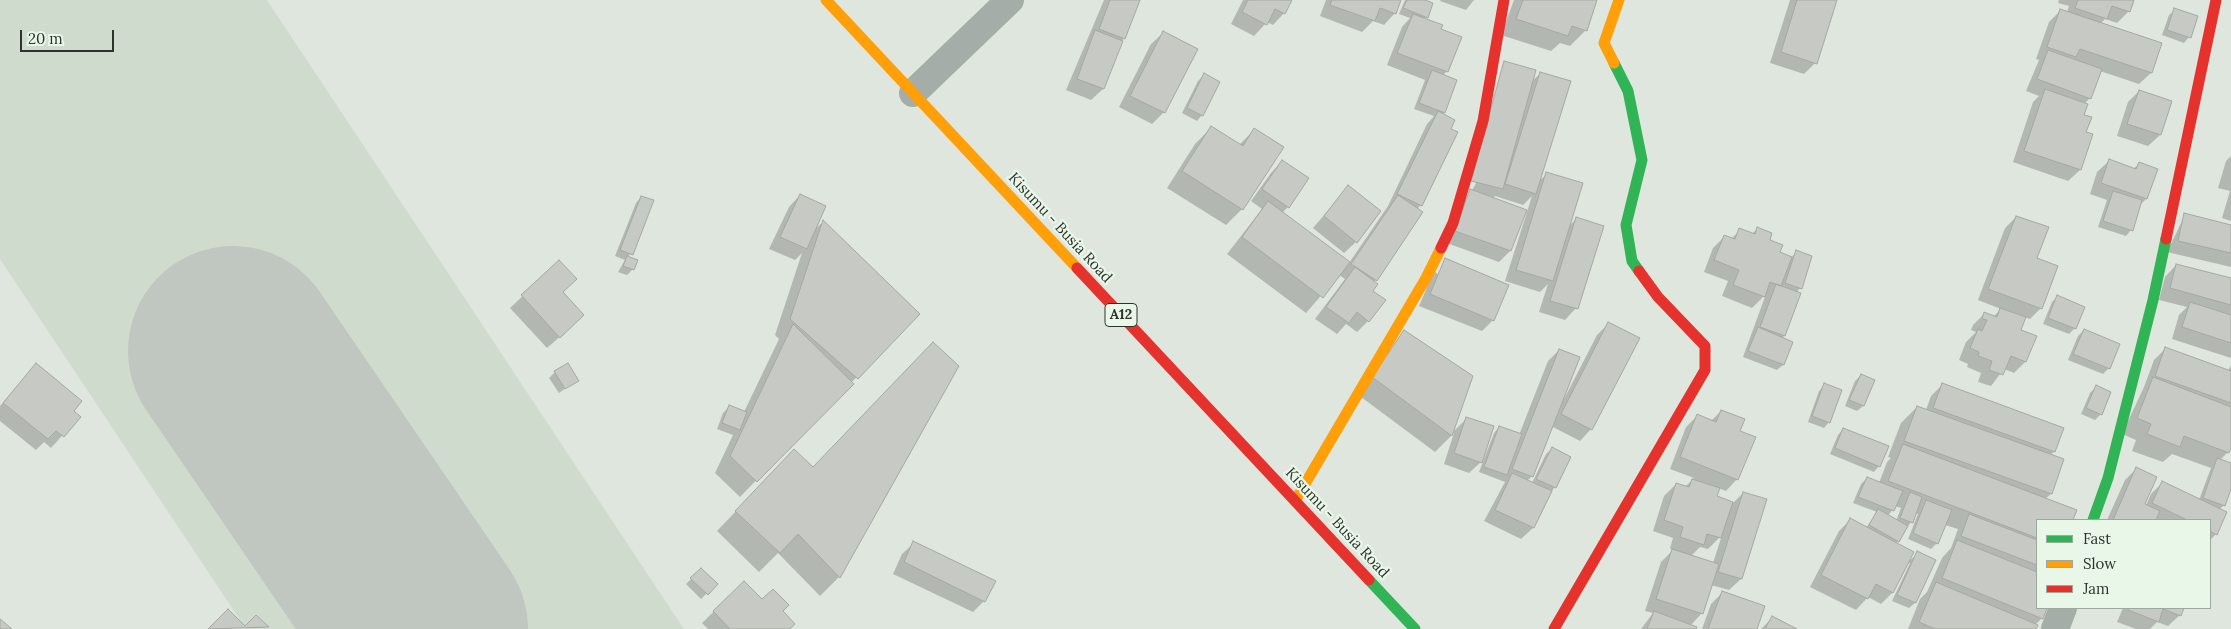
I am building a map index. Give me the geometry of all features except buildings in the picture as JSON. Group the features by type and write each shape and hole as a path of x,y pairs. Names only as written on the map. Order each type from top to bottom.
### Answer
{"main road":[{"name":"Kisumu - Busia Road","path":"826,0 1415,629"},
{"path":"1295,501 1426,278 1453,223 1482,121 1504,0"},
{"path":"1554,629 1705,370 1706,346 1658,297 1632,261 1626,225 1642,160 1628,92 1604,43 1619,0"},
{"path":"2093,519 2108,478 2153,300 2216,0"}],"street":[{"path":"913,93 1010,0"},
{"path":"2056,629 2063,609"}],"shaded area":[{"path":"0,0 267,0 684,629 246,629 0,259"}],"runway":[{"path":"233,351 423,629"}],"traffic: fast":[{"path":"1614,63 1628,91 1642,160 1626,225 1632,261 1639,271"},
{"path":"2093,519 2108,478 2153,300 2166,239"},
{"path":"1369,580 1415,629"}],"traffic: slow":[{"path":"826,0 1077,268"},
{"path":"1614,63 1604,43 1619,0"},
{"path":"1295,501 1426,278 1441,248"}],"traffic: jam":[{"path":"1441,248 1453,223 1483,121 1504,0"},
{"path":"2166,239 2216,0"},
{"path":"1077,268 1369,580"},
{"path":"1554,629 1705,370 1705,346 1658,297 1639,271"}]}
